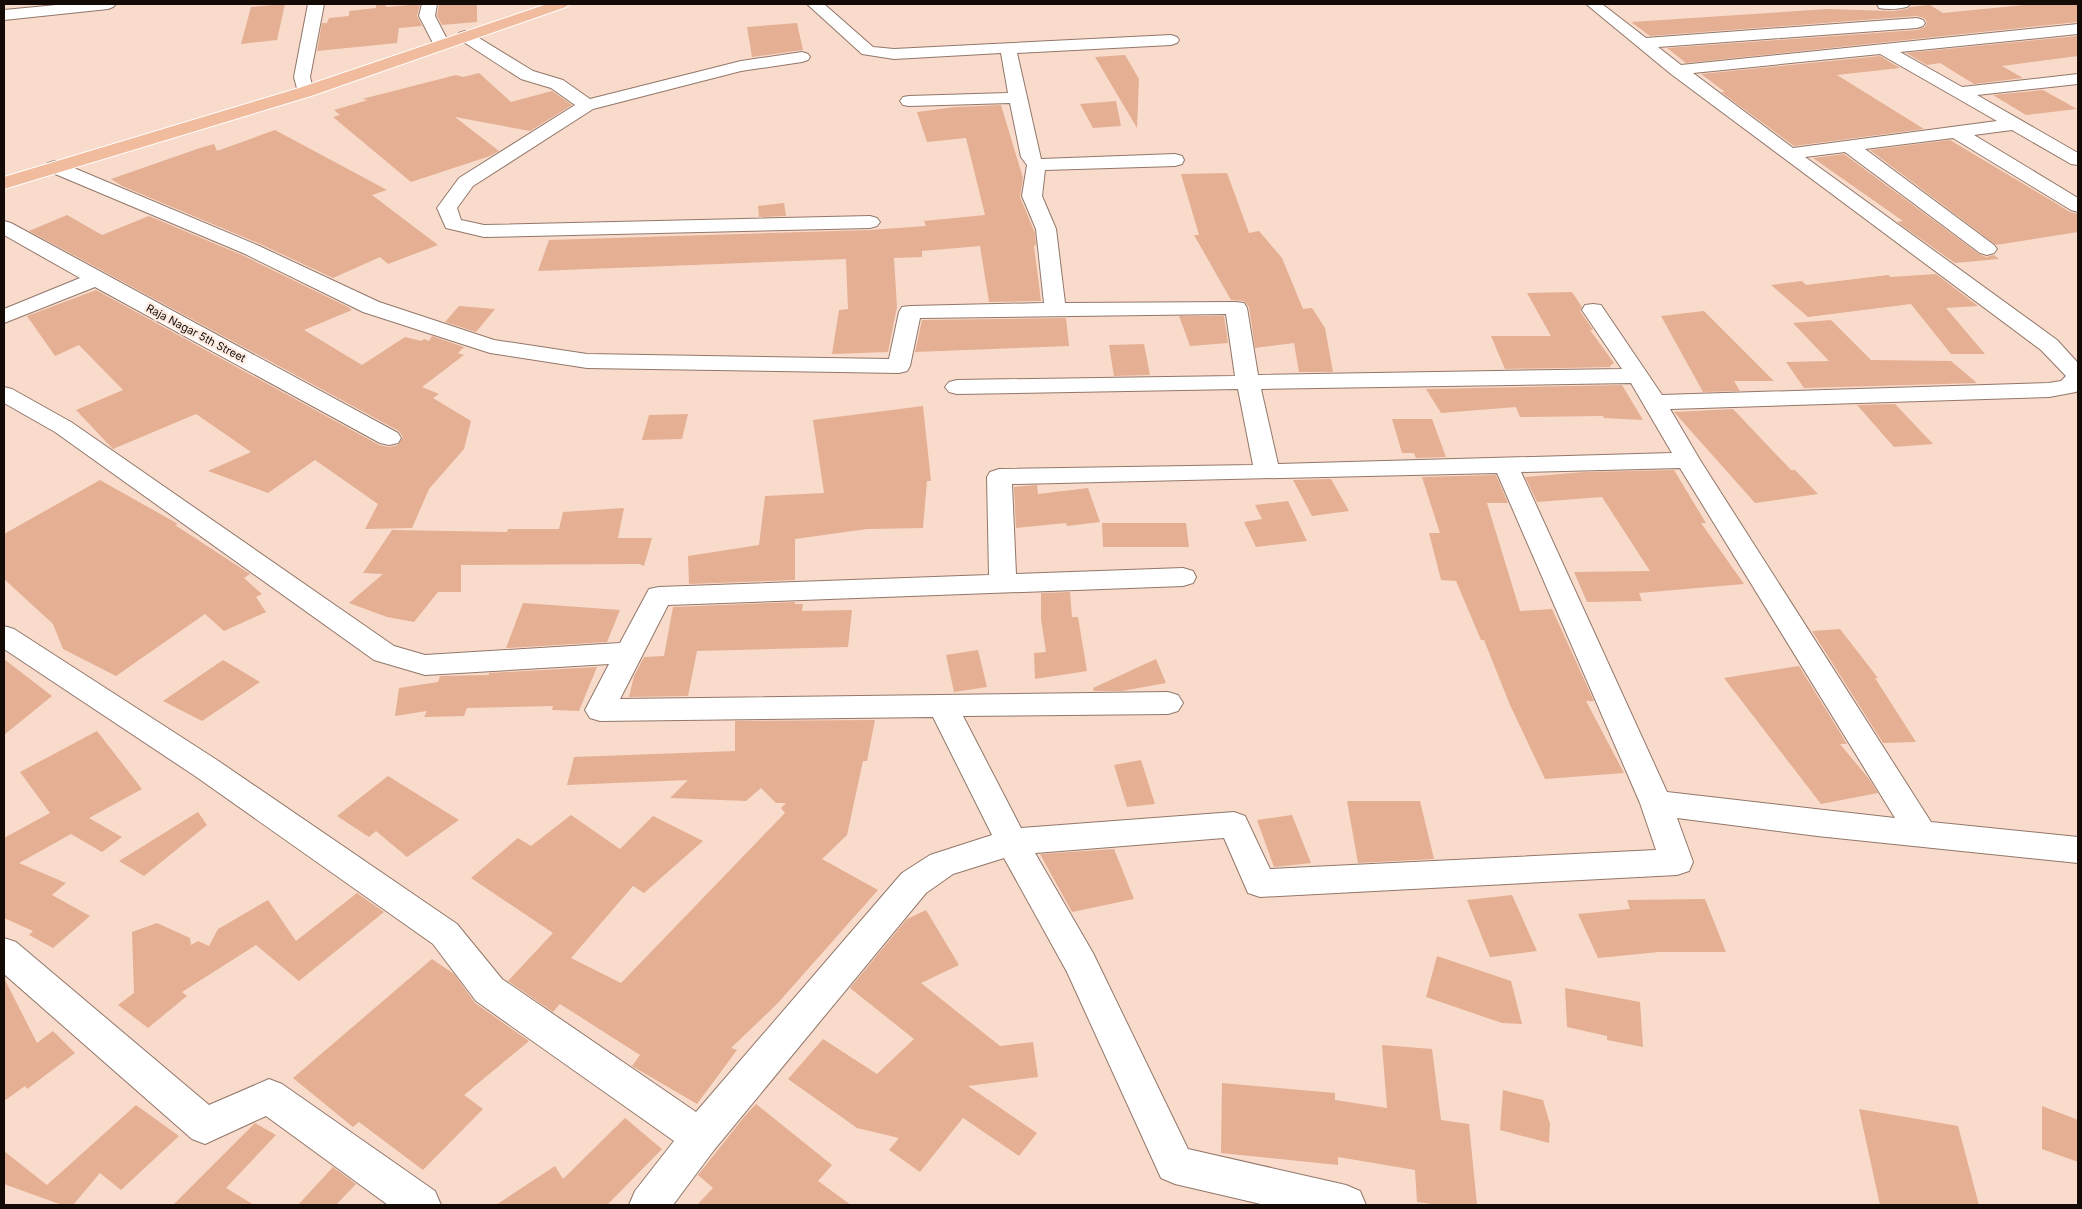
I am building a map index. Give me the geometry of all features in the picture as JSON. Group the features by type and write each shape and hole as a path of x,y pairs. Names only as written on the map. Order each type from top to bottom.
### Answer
{"main road":[{"path":"4,183 305,92 562,4"}],"street":[{"path":"4,15 108,4"},
{"path":"305,92 302,77 316,4"},
{"path":"429,4 427,16 442,44"},
{"path":"815,4 868,51 894,54 1008,50 1030,47 1171,40"},
{"path":"1593,4 1789,154 2049,345 2078,376 2068,387 2049,390 1655,402"},
{"path":"1883,4 1902,4"},
{"path":"1883,4 1949,42"},
{"path":"1643,43 1917,23"},
{"path":"1677,70 2078,29"},
{"path":"466,36 527,75 557,84 587,105"},
{"path":"1008,50 1030,157 1036,165 1032,196 1046,229 1055,309"},
{"path":"1885,50 2078,160"},
{"path":"802,57 741,66 587,105 466,182 447,208 453,224 484,231 870,222"},
{"path":"1958,92 2078,79"},
{"path":"909,101 1018,98"},
{"path":"1789,154 2015,124"},
{"path":"1958,133 2078,206"},
{"path":"2055,147 2078,145"},
{"path":"1849,146 1987,249"},
{"path":"1036,165 1175,160"},
{"path":"55,167 250,249 371,307 490,346 587,361 898,366 910,312 1236,308 1248,383 1268,472"},
{"name":"Raja Nagar 5th Street","path":"4,227 389,438"},
{"path":"4,317 96,279"},
{"path":"1593,310 1655,402 1688,460 1921,832"},
{"path":"2049,345 2078,344"},
{"path":"957,387 1637,376"},
{"path":"4,394 63,427 384,653 425,664 629,653"},
{"path":"1003,584 999,477 1268,472 1688,460"},
{"path":"649,1205 700,1137 914,882 942,864 1012,842 1234,825 1260,883 1677,862 1656,803 1505,464"},
{"path":"1168,703 600,710 659,596 1182,578"},
{"path":"4,636 206,768 444,934 489,990 700,1137"},
{"path":"942,707 1012,842 1081,964 1175,1165 1346,1205"},
{"path":"1656,803 1817,823 1921,832 2078,850"},
{"path":"4,953 205,1126 268,1096 421,1205"}],"building":[{"path":"285,4 277,40 241,44 251,7"},
{"path":"376,4 384,4 387,7 420,4 417,16 422,26 399,28 397,43 317,51 322,23 327,23 329,18 349,16 349,11 376,8"},
{"path":"439,4 477,4 477,22 442,25 437,16"},
{"path":"2035,4 2078,4 2078,22 1686,63 1667,48 1917,30 1925,27 1927,22 1924,18 1917,16 1650,36 1631,22 1828,9 1893,11 1930,5 1943,13"},
{"path":"797,23 803,50 752,57 747,27"},
{"path":"2078,36 2078,56 2002,66 2023,78 1974,84 1940,63 1927,65 1906,53"},
{"path":"1125,55 1139,79 1137,128 1095,57"},
{"path":"1880,56 1900,68 1837,75 1924,129 1794,146 1721,92 1725,92 1701,74"},
{"path":"479,73 511,102 552,91 572,105 530,131 455,117 499,151 490,156 411,182 333,117 340,115 334,110 368,100 362,99 456,75 463,77"},
{"path":"2043,90 2077,109 2026,115 1993,95"},
{"path":"1116,101 1121,126 1093,128 1080,104"},
{"path":"1001,105 1023,178 1020,197 1035,233 1036,245 1034,246 1041,301 989,302 980,246 922,251 922,257 894,258 897,307 888,352 832,354 839,310 848,309 846,259 538,271 549,240 870,230 926,226 924,221 985,215 966,138 927,142 917,112 955,107"},
{"path":"275,130 387,190 372,195 438,245 388,264 380,257 333,278 258,243 122,186 111,179 200,148 214,144 217,151"},
{"path":"1950,140 2070,212 2078,214 2078,232 1996,245 1870,150"},
{"path":"1844,154 1979,254 1986,257 1994,255 1999,259 1955,263 1897,222 1903,221 1813,158"},
{"path":"1227,173 1249,233 1259,231 1282,258 1303,309 1312,308 1325,328 1333,372 1299,372 1294,343 1255,348 1249,307 1244,301 1231,300 1194,235 1199,235 1181,174"},
{"path":"784,203 786,216 759,217 758,206"},
{"path":"67,215 102,235 149,216 242,255 348,307 352,310 304,330 362,365 405,337 429,341 432,336 464,347 458,353 464,355 422,387 439,394 433,398 471,421 464,449 429,489 412,528 365,529 378,504 315,460 268,493 208,471 251,452 196,414 113,449 76,410 123,390 79,345 55,356 27,316 96,290 379,445 389,447 398,445 403,437 399,431 29,231"},
{"path":"1936,274 1978,306 1946,308 1985,354 1951,354 1911,304 1808,317 1771,285 1802,281 1806,285 1888,275 1891,277"},
{"path":"1572,292 1582,307 1580,311 1593,330 1590,330 1614,363 1611,367 1505,369 1491,336 1551,336 1527,293"},
{"path":"459,306 495,309 476,332 445,322"},
{"path":"1704,311 1774,381 1734,381 1740,391 1703,392 1661,316"},
{"path":"1179,316 1224,316 1228,343 1190,346"},
{"path":"1066,318 1069,346 915,352 922,320"},
{"path":"1831,320 1871,360 1951,361 1977,383 1804,388 1786,362 1829,361 1793,323"},
{"path":"1144,344 1150,375 1114,376 1109,345"},
{"path":"1622,385 1643,420 1604,418 1603,416 1520,417 1516,407 1441,413 1426,389"},
{"path":"1895,404 1933,444 1894,447 1857,405"},
{"path":"923,406 931,481 927,481 923,528 867,529 795,539 795,580 689,584 688,556 759,545 765,496 824,493 813,420"},
{"path":"1733,409 1791,470 1795,470 1818,494 1755,503 1674,412"},
{"path":"688,414 682,439 642,440 649,415"},
{"path":"1392,419 1432,419 1446,457 1416,458 1414,453 1402,453"},
{"path":"1674,470 1706,523 1701,523 1744,584 1639,593 1642,601 1587,602 1574,572 1650,571 1602,497 1537,502 1525,477 1584,472"},
{"path":"1496,475 1508,503 1487,503 1520,611 1552,609 1594,701 1586,701 1624,773 1545,779 1510,705 1484,640 1481,640 1456,581 1441,580 1429,533 1440,533 1422,477"},
{"path":"1331,479 1349,511 1312,516 1293,480"},
{"path":"100,480 178,524 175,525 250,574 244,578 262,594 256,597 266,612 224,631 205,614 116,676 63,649 53,624 4,579 4,534"},
{"path":"1037,485 1038,494 1088,488 1100,522 1067,526 1066,523 1016,528 1014,487"},
{"path":"1288,501 1307,541 1256,547 1244,522 1262,519 1255,505"},
{"path":"624,508 618,538 652,538 644,566 639,564 461,565 461,592 438,592 414,622 387,617 349,603 383,574 363,573 392,530 507,532 508,529 559,529 563,512"},
{"path":"1102,523 1186,523 1189,547 1103,547"},
{"path":"1070,592 1072,617 1078,617 1087,671 1035,679 1034,653 1046,652 1041,619 1041,593"},
{"path":"795,602 795,604 803,604 802,611 852,610 848,647 697,651 688,696 629,697 634,676 644,657 664,656 673,607"},
{"path":"523,603 620,610 607,642 506,648"},
{"path":"1840,629 1878,678 1875,678 1916,742 1883,743 1812,631"},
{"path":"978,650 987,687 954,692 946,655"},
{"path":"4,659 52,696 4,735"},
{"path":"1156,659 1166,683 1122,691 1094,691 1093,688"},
{"path":"223,660 260,682 202,721 163,701"},
{"path":"1799,666 1847,744 1840,744 1878,793 1821,804 1724,678"},
{"path":"597,667 579,711 552,710 553,706 467,708 464,716 424,717 427,711 395,716 399,688 438,682 440,676 489,675 489,673"},
{"path":"875,720 867,761 863,761 847,835 822,859 878,890 777,1004 731,1048 737,1050 697,1104 632,1066 640,1055 560,1004 553,1012 508,981 553,933 471,878 518,838 531,846 571,815 620,849 653,816 703,841 644,893 633,886 571,958 621,983 785,813 781,808 786,803 776,803 761,788 746,801 670,798 688,780 567,785 574,757 735,751 735,721"},
{"path":"97,731 142,789 89,818 122,837 102,852 71,834 19,863 66,883 52,895 90,916 53,948 29,935 33,931 4,918 4,838 50,813 20,772"},
{"path":"1141,760 1155,804 1127,807 1114,765"},
{"path":"388,776 459,820 407,857 376,831 369,837 337,816"},
{"path":"1347,801 1420,801 1434,859 1358,863"},
{"path":"198,812 207,825 144,876 119,861"},
{"path":"1292,815 1311,863 1274,867 1257,820"},
{"path":"1114,849 1134,899 1072,912 1040,854"},
{"path":"357,893 384,912 299,981 256,945 182,992 187,996 148,1028 118,1005 134,993 132,932 157,923 190,938 191,945 198,941 209,946 218,929 268,900 296,941"},
{"path":"1512,895 1537,951 1490,957 1467,900"},
{"path":"1705,899 1726,952 1659,952 1598,958 1578,914 1630,909 1627,900"},
{"path":"926,910 959,965 921,983 1000,1046 1033,1042 1038,1077 968,1086 1037,1133 1019,1156 963,1118 920,1172 889,1150 899,1138 857,1128 788,1079 823,1039 877,1074 914,1039 850,988 907,919"},
{"path":"1437,956 1511,981 1522,1024 1502,1023 1426,997"},
{"path":"432,959 454,974 475,1003 529,1041 464,1095 483,1109 423,1170 359,1122 353,1127 293,1078"},
{"path":"4,978 37,1043 53,1031 75,1053 27,1089 25,1086 4,1101"},
{"path":"1565,988 1640,1002 1643,1047 1607,1040 1607,1036 1567,1027"},
{"path":"1382,1045 1432,1049 1441,1120 1469,1124 1477,1205 1439,1205 1417,1202 1415,1170 1338,1157 1338,1165 1221,1153 1222,1083 1335,1093 1335,1100 1387,1108"},
{"path":"1503,1090 1543,1100 1550,1124 1549,1143 1500,1130"},
{"path":"756,1104 832,1165 818,1181 851,1205 697,1205 713,1188 698,1175"},
{"path":"136,1105 179,1136 121,1190 100,1173 73,1205 62,1205 4,1184 4,1151 47,1185"},
{"path":"2042,1106 2078,1120 2078,1162 2042,1149"},
{"path":"1859,1109 1958,1126 1979,1205 1880,1205"},
{"path":"625,1118 662,1149 607,1205 496,1205 555,1166 563,1179"},
{"path":"255,1123 276,1135 226,1188 254,1205 173,1205"},
{"path":"333,1167 356,1184 336,1205 298,1205"}]}
